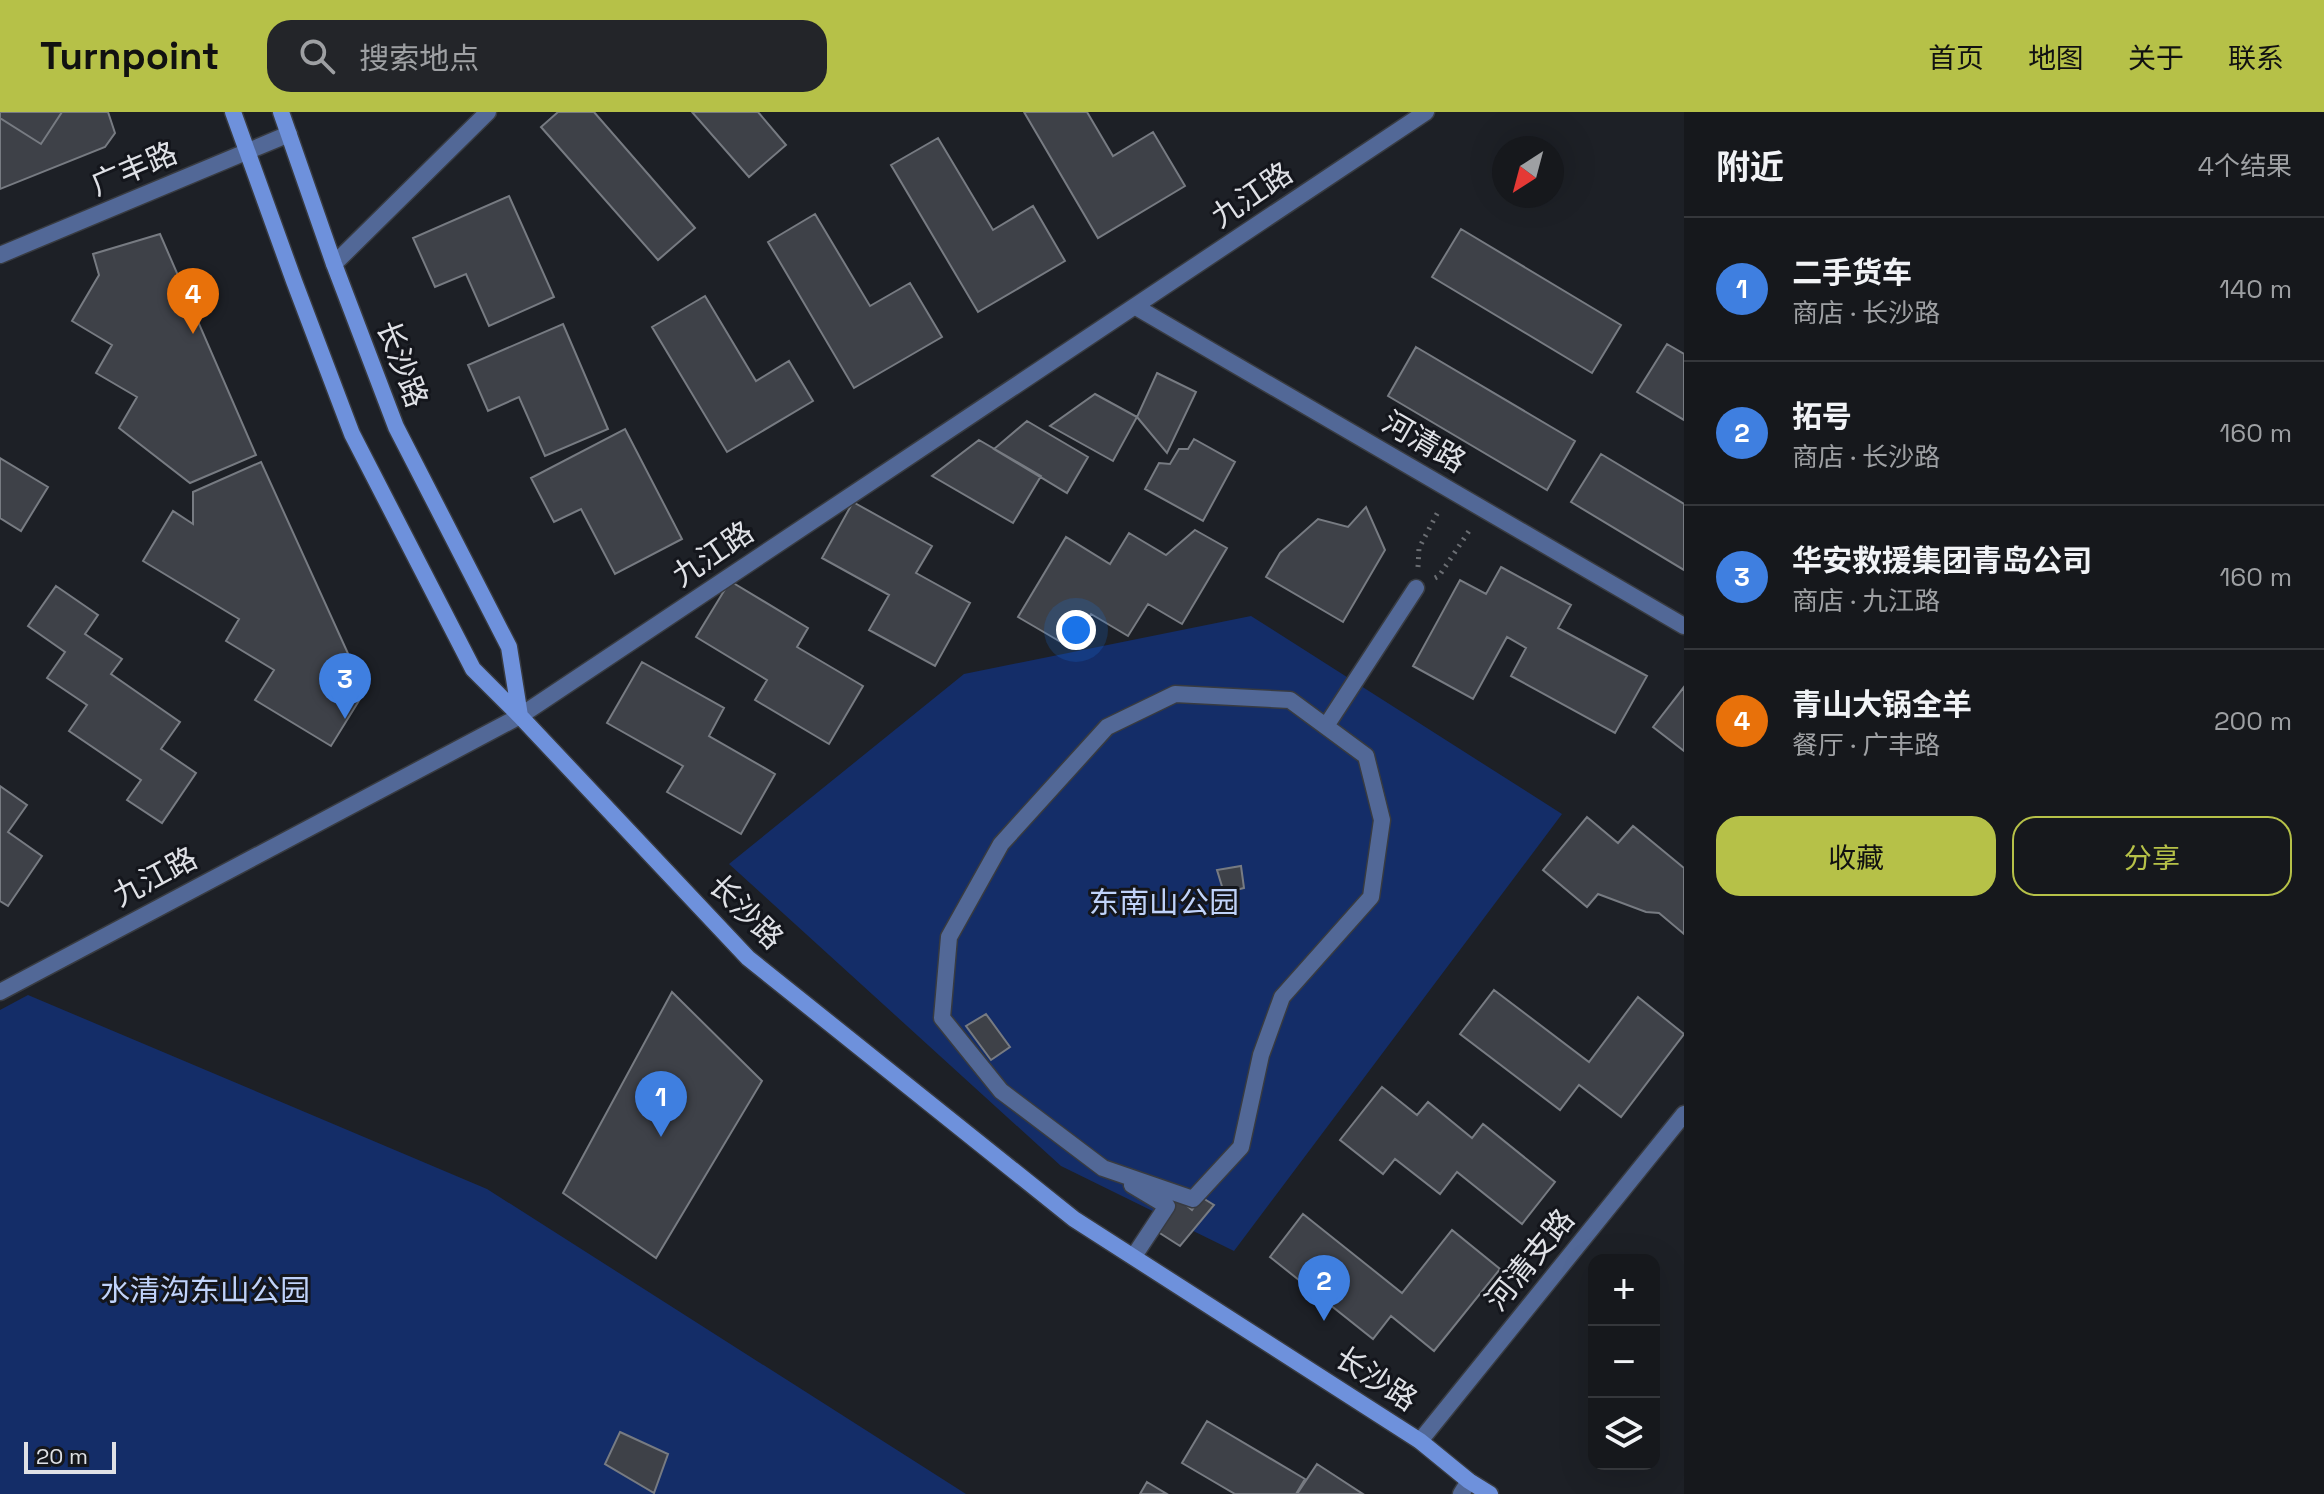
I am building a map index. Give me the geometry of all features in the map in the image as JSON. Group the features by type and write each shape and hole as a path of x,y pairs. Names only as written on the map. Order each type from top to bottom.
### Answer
{"main road":[{"path":"233,112 352,434 473,669 520,716"},
{"name":"长沙路","path":"281,112 396,427 509,647 520,716 748,958 1074,1219 1420,1441 1465,1488 1490,1494"}],"street":[{"path":"334,264 488,112"},
{"name":"九江路","path":"0,992 520,716 1136,307 1417,115"},
{"name":"广丰路","path":"0,255 289,134"},
{"name":"河清路","path":"1136,307 1684,626"},
{"path":"1326,726 1416,588"},
{"path":"1103,1168 1193,1199 1241,1147 1261,1055 1282,997 1371,897 1382,820 1366,756 1290,700 1175,694 1107,727 1001,844 949,937 942,1018 1001,1091 1103,1168 1167,1206 1134,1256"},
{"name":"河清支路","path":"1420,1441 1684,1114"}],"path":[{"path":"1416,588 1419,548 1450,490"},
{"path":"1416,588 1439,576 1482,509"}],"green space":[{"name":"东南山公园","path":"1251,616 1562,814 1234,1251 1061,1166 729,864 964,674"},
{"name":"水清沟东山公园","path":"28,995 487,1189 966,1494 0,1494 0,1010"}],"building":[{"path":"0,112 62,112 41,144 0,118"},
{"path":"0,112 108,112 115,133 105,147 0,189"},
{"path":"558,112 594,112 695,228 658,260 541,127"},
{"path":"692,112 758,112 786,145 749,177"},
{"path":"1024,112 1087,112 1113,156 1153,132 1185,186 1098,238"},
{"path":"938,138 993,230 1033,206 1065,261 978,312 891,165"},
{"path":"509,196 554,297 489,326 466,274 435,287 413,238"},
{"path":"815,214 870,306 910,283 942,337 854,388 768,242"},
{"path":"1461,229 1621,325 1592,373 1432,277"},
{"path":"160,234 256,455 190,483 119,428 137,397 96,373 112,345 72,321 99,275 93,254"},
{"path":"705,296 756,381 789,361 813,401 727,452 652,327"},
{"path":"563,324 608,429 545,456 519,397 488,411 468,365"},
{"path":"1667,344 1684,354 1684,420 1637,392"},
{"path":"1416,347 1575,441 1547,490 1388,396"},
{"path":"1157,373 1196,392 1167,453 1137,417"},
{"path":"1095,394 1137,417 1113,461 1050,426"},
{"path":"1027,421 1088,457 1067,493 994,449"},
{"path":"625,429 682,539 615,574 581,509 554,522 531,478"},
{"path":"1194,439 1235,462 1203,521 1145,489 1159,463 1170,464 1179,449 1188,449"},
{"path":"979,440 1041,476 1013,523 932,476"},
{"path":"1601,454 1684,504 1684,570 1571,502"},
{"path":"0,458 48,487 21,531 0,518"},
{"path":"261,462 365,691 331,746 255,700 274,670 226,641 239,619 143,561 173,511 193,524 193,492"},
{"path":"853,502 932,546 916,573 970,603 935,666 869,630 889,595 822,558"},
{"path":"1366,507 1385,550 1343,622 1266,577 1280,553 1318,519 1348,527"},
{"path":"1195,530 1227,548 1182,624 1148,604 1128,636 1091,614 1071,648 1018,617 1066,537 1110,564 1129,533 1166,555"},
{"path":"1501,567 1571,605 1558,628 1647,676 1615,733 1511,676 1526,648 1507,637 1473,699 1413,666 1460,580 1486,594"},
{"path":"730,581 808,628 797,647 863,686 829,744 755,700 767,680 696,637"},
{"path":"56,586 98,615 85,634 122,659 111,674 180,722 161,749 196,773 162,823 127,800 141,780 69,731 87,705 47,678 65,652 28,626"},
{"path":"642,662 724,708 709,736 775,774 741,834 667,792 683,766 607,723"},
{"path":"1684,687 1684,751 1653,727"},
{"path":"0,786 27,805 8,832 42,856 8,906 0,901"},
{"path":"1587,817 1618,843 1633,826 1684,868 1684,934 1659,913 1646,912 1598,894 1587,907 1543,870"},
{"path":"1241,866 1244,888 1224,893 1217,870"},
{"path":"1494,990 1589,1062 1638,997 1684,1034 1621,1117 1579,1085 1560,1110 1460,1034"},
{"path":"672,992 762,1081 656,1258 563,1193"},
{"path":"986,1014 1010,1047 991,1060 966,1026"},
{"path":"1382,1087 1417,1115 1428,1102 1472,1138 1483,1124 1555,1182 1522,1224 1457,1172 1440,1194 1395,1159 1383,1174 1340,1140"},
{"path":"1201,1197 1214,1205 1180,1246 1155,1230 1178,1198 1192,1210"},
{"path":"1303,1214 1402,1293 1452,1230 1500,1269 1434,1351 1391,1316 1373,1339 1270,1257"},
{"path":"1207,1421 1305,1479 1296,1494 1235,1494 1182,1463"},
{"path":"620,1432 668,1454 654,1493 605,1464"},
{"path":"1317,1464 1363,1494 1297,1494"},
{"path":"1147,1482 1167,1494 1140,1494"}],"place":[{"name":"青山大锅全羊","path":"193,334"},
{"name":"华安救援集团青岛公司","path":"345,719"},
{"name":"二手货车","path":"661,1137"},
{"name":"拓号","path":"1324,1321"}]}
